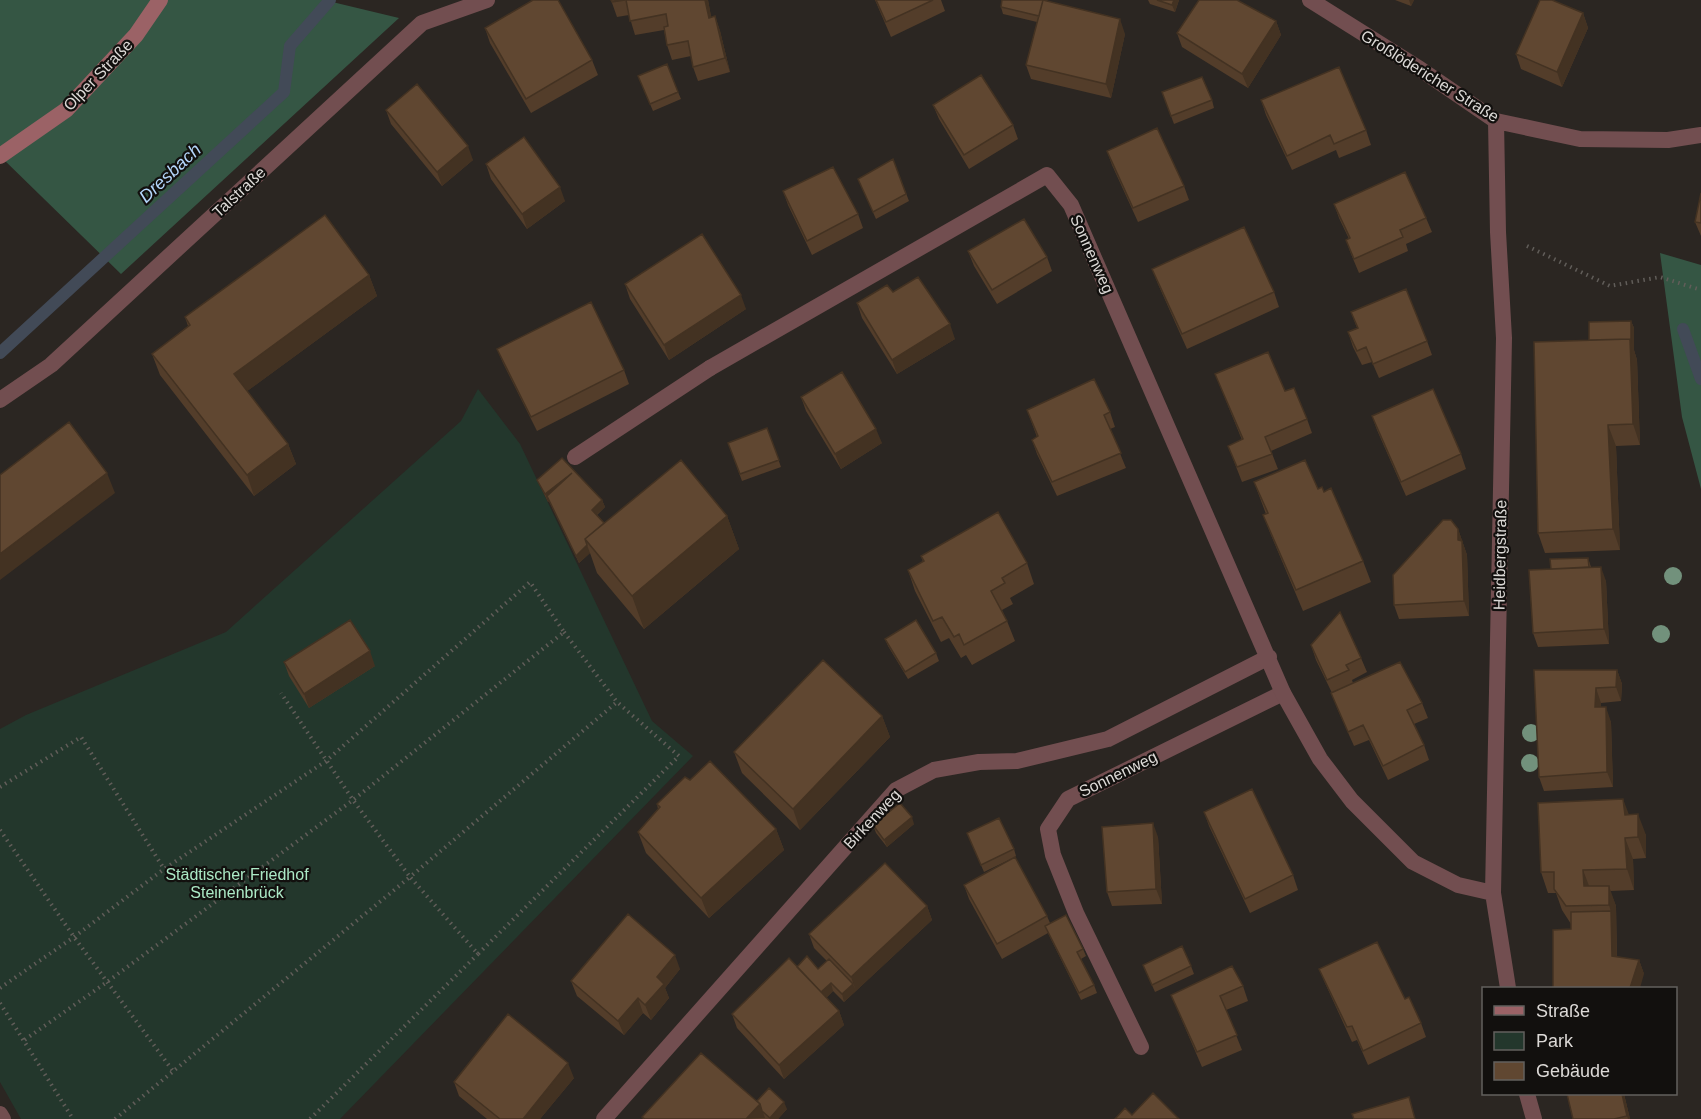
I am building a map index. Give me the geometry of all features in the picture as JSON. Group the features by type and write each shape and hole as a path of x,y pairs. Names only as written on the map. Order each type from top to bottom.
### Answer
{"main road":[{"name":"Olper Straße","path":"0,156 66,110 136,35 160,0"}],"street":[{"name":"Talstraße","path":"0,400 51,365 422,23 487,0"},
{"name":"Großlödericher Straße","path":"1310,0 1420,69 1496,122 1580,139 1668,140 1701,135"},
{"name":"Heidbergstraße","path":"1496,122 1498,232 1504,338 1493,893 1508,987"},
{"name":"Sonnenweg","path":"575,457 710,368 1047,175 1071,205 1283,693 1320,759 1352,801 1413,862 1458,885 1493,893"},
{"name":"Birkenweg","path":"604,1119 896,790 934,770 979,762 1017,761 1107,739 1269,657"},
{"name":"Sonnenweg","path":"1141,1047 1076,913 1053,855 1048,829 1068,799 1283,693"},
{"path":"1527,1095 1534,1119"},
{"path":"0,1114 3,1119"}],"path":[{"path":"1498,232 1610,286 1660,277 1701,290"},
{"path":"0,988 74,937 164,869 326,761 530,582 564,632 617,702 679,756 310,1119"},
{"path":"23,1041 353,801 564,632"},
{"path":"281,693 353,801 410,877 478,954"},
{"path":"115,1119 410,877 617,702"},
{"path":"0,787 81,737 164,869"},
{"path":"0,830 74,937 173,1071"},
{"path":"0,1003 73,1119"}],"green space":[{"path":"0,0 324,0 399,18 121,274 0,156"},
{"path":"1660,253 1701,265 1701,489 1682,417"},
{"name":"Städtischer Friedhof Steinenbrück","path":"478,389 520,444 652,721 693,756 340,1119 21,1119 0,1082 0,729 26,715 226,632 461,421"}],"building":[{"path":"533,0 558,0 592,60 526,99 485,28"},
{"path":"626,0 705,0 709,18 715,16 725,58 693,67 688,41 667,45 664,27 668,26 666,14 630,21"},
{"path":"876,0 933,0 886,22"},
{"path":"1002,0 1043,0 1039,16 1001,7"},
{"path":"1043,0 1120,19 1106,84 1026,65"},
{"path":"1157,0 1174,0 1172,5"},
{"path":"1199,0 1237,0 1276,21 1242,74 1177,33"},
{"path":"1540,0 1552,0 1583,13 1557,72 1516,54"},
{"path":"667,64 678,92 650,104 638,76"},
{"path":"1339,67 1366,130 1334,144 1330,135 1287,156 1261,100"},
{"path":"981,75 1013,125 964,155 933,105"},
{"path":"1202,77 1212,100 1171,116 1162,92"},
{"path":"417,84 468,146 437,172 386,110"},
{"path":"1157,128 1184,186 1133,208 1107,151"},
{"path":"524,137 560,187 522,214 486,164"},
{"path":"893,159 906,194 873,212 858,179"},
{"path":"833,167 858,214 807,241 783,191"},
{"path":"1405,172 1426,218 1400,230 1403,237 1354,259 1346,240 1350,238 1334,204"},
{"path":"1701,193 1701,223 1695,222"},
{"path":"325,215 369,275 234,374 288,444 247,475 152,354 190,325 185,317"},
{"path":"1024,219 1047,257 992,290 968,251"},
{"path":"1244,227 1274,292 1182,334 1152,269"},
{"path":"702,234 741,295 664,345 625,284"},
{"path":"918,277 950,324 892,360 857,303 887,285 893,292"},
{"path":"1406,289 1427,341 1373,364 1366,347 1357,351 1348,332 1358,328 1351,312"},
{"path":"591,302 624,370 531,417 497,349"},
{"path":"1631,321 1631,343 1630,339 1589,340 1589,322"},
{"path":"1630,339 1633,424 1608,425 1613,529 1538,533 1534,342"},
{"path":"1268,352 1285,391 1294,388 1307,419 1265,437 1272,454 1237,467 1228,446 1243,439 1215,374"},
{"path":"842,372 876,429 835,454 801,397"},
{"path":"1094,379 1110,412 1104,415 1121,453 1052,482 1032,440 1038,436 1027,410"},
{"path":"1433,389 1461,454 1401,482 1372,416"},
{"path":"69,422 107,473 0,554 0,475"},
{"path":"767,428 779,460 740,474 728,443"},
{"path":"562,458 602,500 592,510 604,523 585,539 587,545 576,556 547,496 572,473 545,494 537,480"},
{"path":"681,460 727,516 632,596 585,539"},
{"path":"1305,460 1318,489 1322,487 1324,492 1331,488 1363,561 1296,590 1263,515 1268,513 1254,482"},
{"path":"998,512 1027,563 1002,578 1005,583 991,591 1007,621 964,645 959,634 954,637 942,617 933,621 908,570 924,561 921,556"},
{"path":"1443,520 1451,520 1458,529 1458,540 1462,541 1464,601 1394,605 1393,575"},
{"path":"1588,558 1589,567 1551,569 1550,559"},
{"path":"1601,567 1604,629 1533,633 1529,570"},
{"path":"1340,612 1361,658 1346,665 1349,670 1327,680 1311,645"},
{"path":"350,620 370,651 304,694 284,662"},
{"path":"916,620 936,653 905,672 885,639"},
{"path":"823,660 882,716 793,809 734,752"},
{"path":"1400,662 1422,703 1407,710 1424,745 1383,766 1363,725 1348,732 1331,693"},
{"path":"1534,670 1617,670 1616,687 1596,688 1595,707 1606,707 1607,772 1539,777"},
{"path":"710,761 776,829 701,898 638,832 660,807 657,804 685,777 690,780"},
{"path":"1252,789 1293,875 1245,899 1204,812"},
{"path":"1623,799 1625,815 1638,814 1638,837 1625,838 1627,869 1583,870 1584,886 1609,886 1609,905 1566,906 1554,889 1554,872 1541,872 1538,803"},
{"path":"900,803 912,817 884,840 873,825"},
{"path":"999,818 1014,849 981,865 967,833"},
{"path":"1153,823 1156,889 1107,892 1102,827"},
{"path":"1015,857 1047,916 997,944 964,885"},
{"path":"885,863 927,906 851,977 809,934"},
{"path":"1611,911 1612,956 1639,960 1630,987 1553,987 1553,930 1571,929 1571,912"},
{"path":"628,914 675,955 657,977 664,984 645,1005 638,998 618,1021 571,981"},
{"path":"1066,915 1083,949 1077,952 1094,985 1079,993 1045,926"},
{"path":"1377,942 1405,999 1409,997 1421,1023 1363,1051 1352,1026 1347,1027 1319,969"},
{"path":"1182,946 1191,966 1152,985 1143,965"},
{"path":"807,956 818,969 829,959 853,984 842,994 831,983 821,992 797,967"},
{"path":"789,958 839,1011 779,1065 732,1014"},
{"path":"1232,966 1243,986 1220,996 1237,1035 1197,1052 1171,995"},
{"path":"508,1014 568,1063 523,1119 500,1119 454,1082"},
{"path":"701,1053 760,1104 746,1119 645,1119 642,1117"},
{"path":"769,1088 784,1102 770,1118 762,1111 757,1101"},
{"path":"1153,1093 1179,1119 1115,1119 1125,1108 1132,1115"},
{"path":"1567,1095 1622,1095 1627,1116 1614,1119 1573,1119"},
{"path":"1409,1097 1415,1119 1354,1119 1352,1114"}],"waterway":[{"name":"Dresbach","path":"0,353 284,92 290,46 330,0"},
{"path":"1683,329 1701,379"}]}
